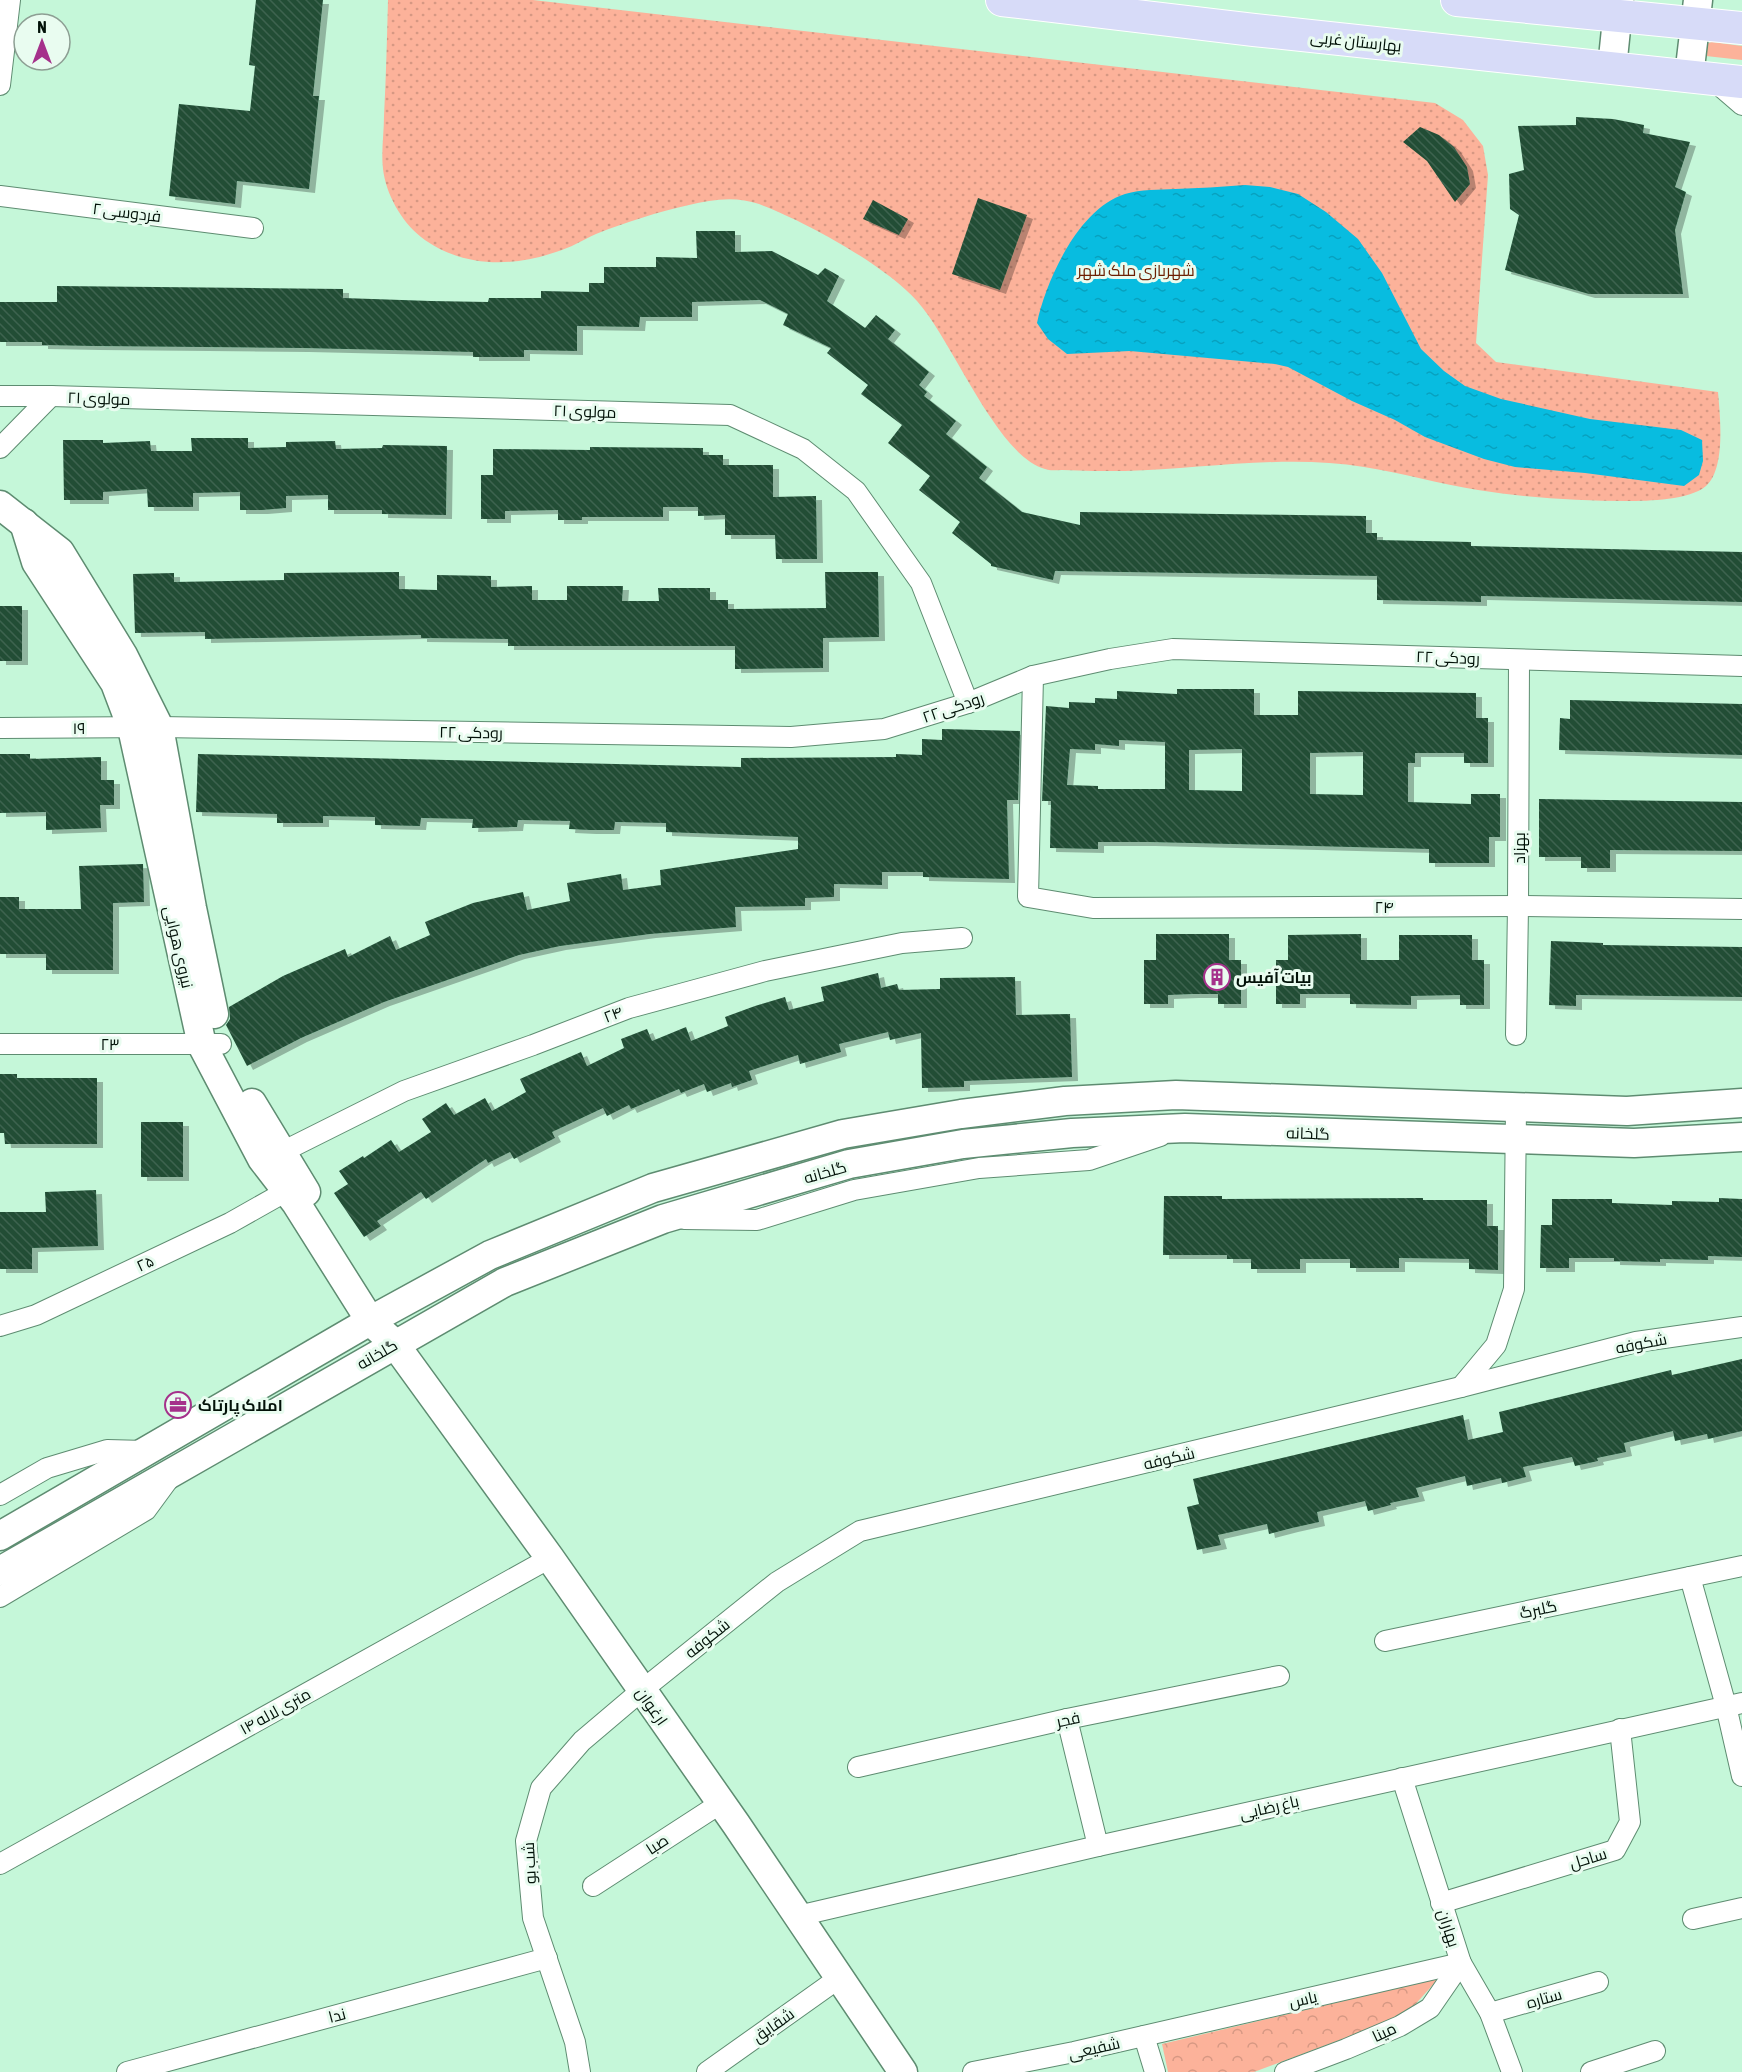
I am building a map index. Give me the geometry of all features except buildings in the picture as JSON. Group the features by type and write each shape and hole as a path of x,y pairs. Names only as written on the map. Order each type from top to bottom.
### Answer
{"main road":[{"name":"بهارستان غربی","path":"1002,0 1742,82"},
{"path":"1457,0 1696,12 1742,28"},
{"path":"1612,68 1618,8"},
{"path":"1696,12 1700,77"},
{"name":"نیروی هوایی","path":"0,505 60,552 123,655 145,727 192,908 211,1044 256,1109 285,1191 296,1203 376,1318"},
{"name":"گلخانه","path":"0,1536 376,1318 490,1255 653,1188 843,1134 961,1114 1065,1101 1176,1095 1627,1111 1742,1103"},
{"name":"گلخانه","path":"0,1571 394,1343 505,1282 663,1219 849,1164 963,1144 1072,1133 1185,1128 1634,1143 1742,1137"},
{"name":"نیروی هوایی","path":"272,1156 376,1318"},
{"name":"ارغوان","path":"376,1318 550,1558 721,1803 903,2072"}],"street":[{"path":"0,85 10,0"},
{"path":"1700,77 1742,105"},
{"name":"فردوسی ۲","path":"0,196 253,228"},
{"name":"مولوی ۲۱","path":"0,396 730,416 803,449 856,490 921,583 968,703"},
{"path":"0,448 51,396"},
{"name":"رودکی ۲۲","path":"145,727 791,737 884,729 968,703 1033,676 1110,659 1173,649 1742,666"},
{"name":"بهزاد","path":"1516,1035 1519,660"},
{"name":"۲۴","path":"1033,676 1028,897 1093,908 1518,906 1742,909"},
{"name":"۱۹","path":"0,728 145,727"},
{"name":"۲۴","path":"272,1156 404,1091 629,1008 765,971 902,943 962,938"},
{"name":"۲۳","path":"0,1044 211,1044"},
{"path":"1461,1387 1496,1345 1514,1288 1516,1108"},
{"name":"۲۵","path":"0,1326 36,1315 230,1223 267,1204 285,1191"},
{"name":"شکوفه","path":"641,1690 777,1582 860,1531 1461,1387 1636,1342 1742,1327"},
{"path":"0,1495 47,1468 107,1450 146,1451"},
{"path":"0,1597 146,1510 176,1469"},
{"name":"۱۴ متری لاله","path":"0,1864 550,1558"},
{"name":"گلبرگ","path":"1385,1641 1742,1566"},
{"path":"1690,1577 1734,1704 1742,1776"},
{"name":"فجر","path":"858,1767 1067,1719 1280,1676"},
{"name":"شب بو","path":"580,2072 575,2042 533,1918 526,1841 541,1788 582,1741 641,1690"},
{"name":"باغ رضایی","path":"798,1916 1098,1846 1734,1704"},
{"path":"1067,1719 1098,1846"},
{"name":"ساحل","path":"1441,1903 1615,1850 1630,1822 1620,1729"},
{"name":"بهاران","path":"1402,1778 1461,1963 1490,2013 1512,2072"},
{"name":"صبا","path":"593,1886 721,1803"},
{"path":"1693,1919 1742,1908"},
{"name":"ندا","path":"127,2072 547,1958"},
{"name":"یاس","path":"1144,2036 1461,1963"},
{"name":"مینا","path":"1285,2072 1346,2049 1400,2025 1430,2008 1461,1963"},
{"name":"شقایق","path":"707,2072 839,1978"},
{"name":"ستاره","path":"1490,2013 1598,1982"},
{"path":"1144,2036 1155,2072"},
{"name":"شفیعی","path":"973,2072 1144,2036"},
{"path":"1591,2072 1655,2050"}],"green space":[{"name":"شهربازی ملک شهر","path":"388,0 533,0 1435,103 1463,120 1483,146 1488,175 1476,343 1496,362 1718,392 1720,441 1717,467 1706,486 1699,491 1680,497 1646,501 1590,500 1497,493 1378,469 1335,463 1245,463 1125,471 1045,469 1027,459 1009,442 976,395 931,319 903,287 843,245 799,221 759,204 733,199 698,203 630,221 561,250 521,261 486,262 469,259 436,247 421,237 401,215 387,188 383,169"},
{"path":"1712,42 1742,46 1742,60 1697,55 1698,46"},
{"path":"1439,1978 1412,2008 1383,2024 1254,2072 1168,2072 1162,2044"}],"water":[{"path":"1245,185 1270,187 1298,194 1326,212 1358,239 1382,273 1421,349 1444,371 1465,386 1501,399 1590,419 1681,430 1702,440 1703,461 1699,475 1684,486 1585,473 1515,467 1484,459 1425,437 1288,367 1130,351 1067,354 1048,339 1037,323 1048,287 1067,248 1079,230 1108,202 1137,191"}],"place":[{"name":"بیات آفیس","path":"1217,977"},
{"name":"املاک پارتاک","path":"178,1405"}]}
